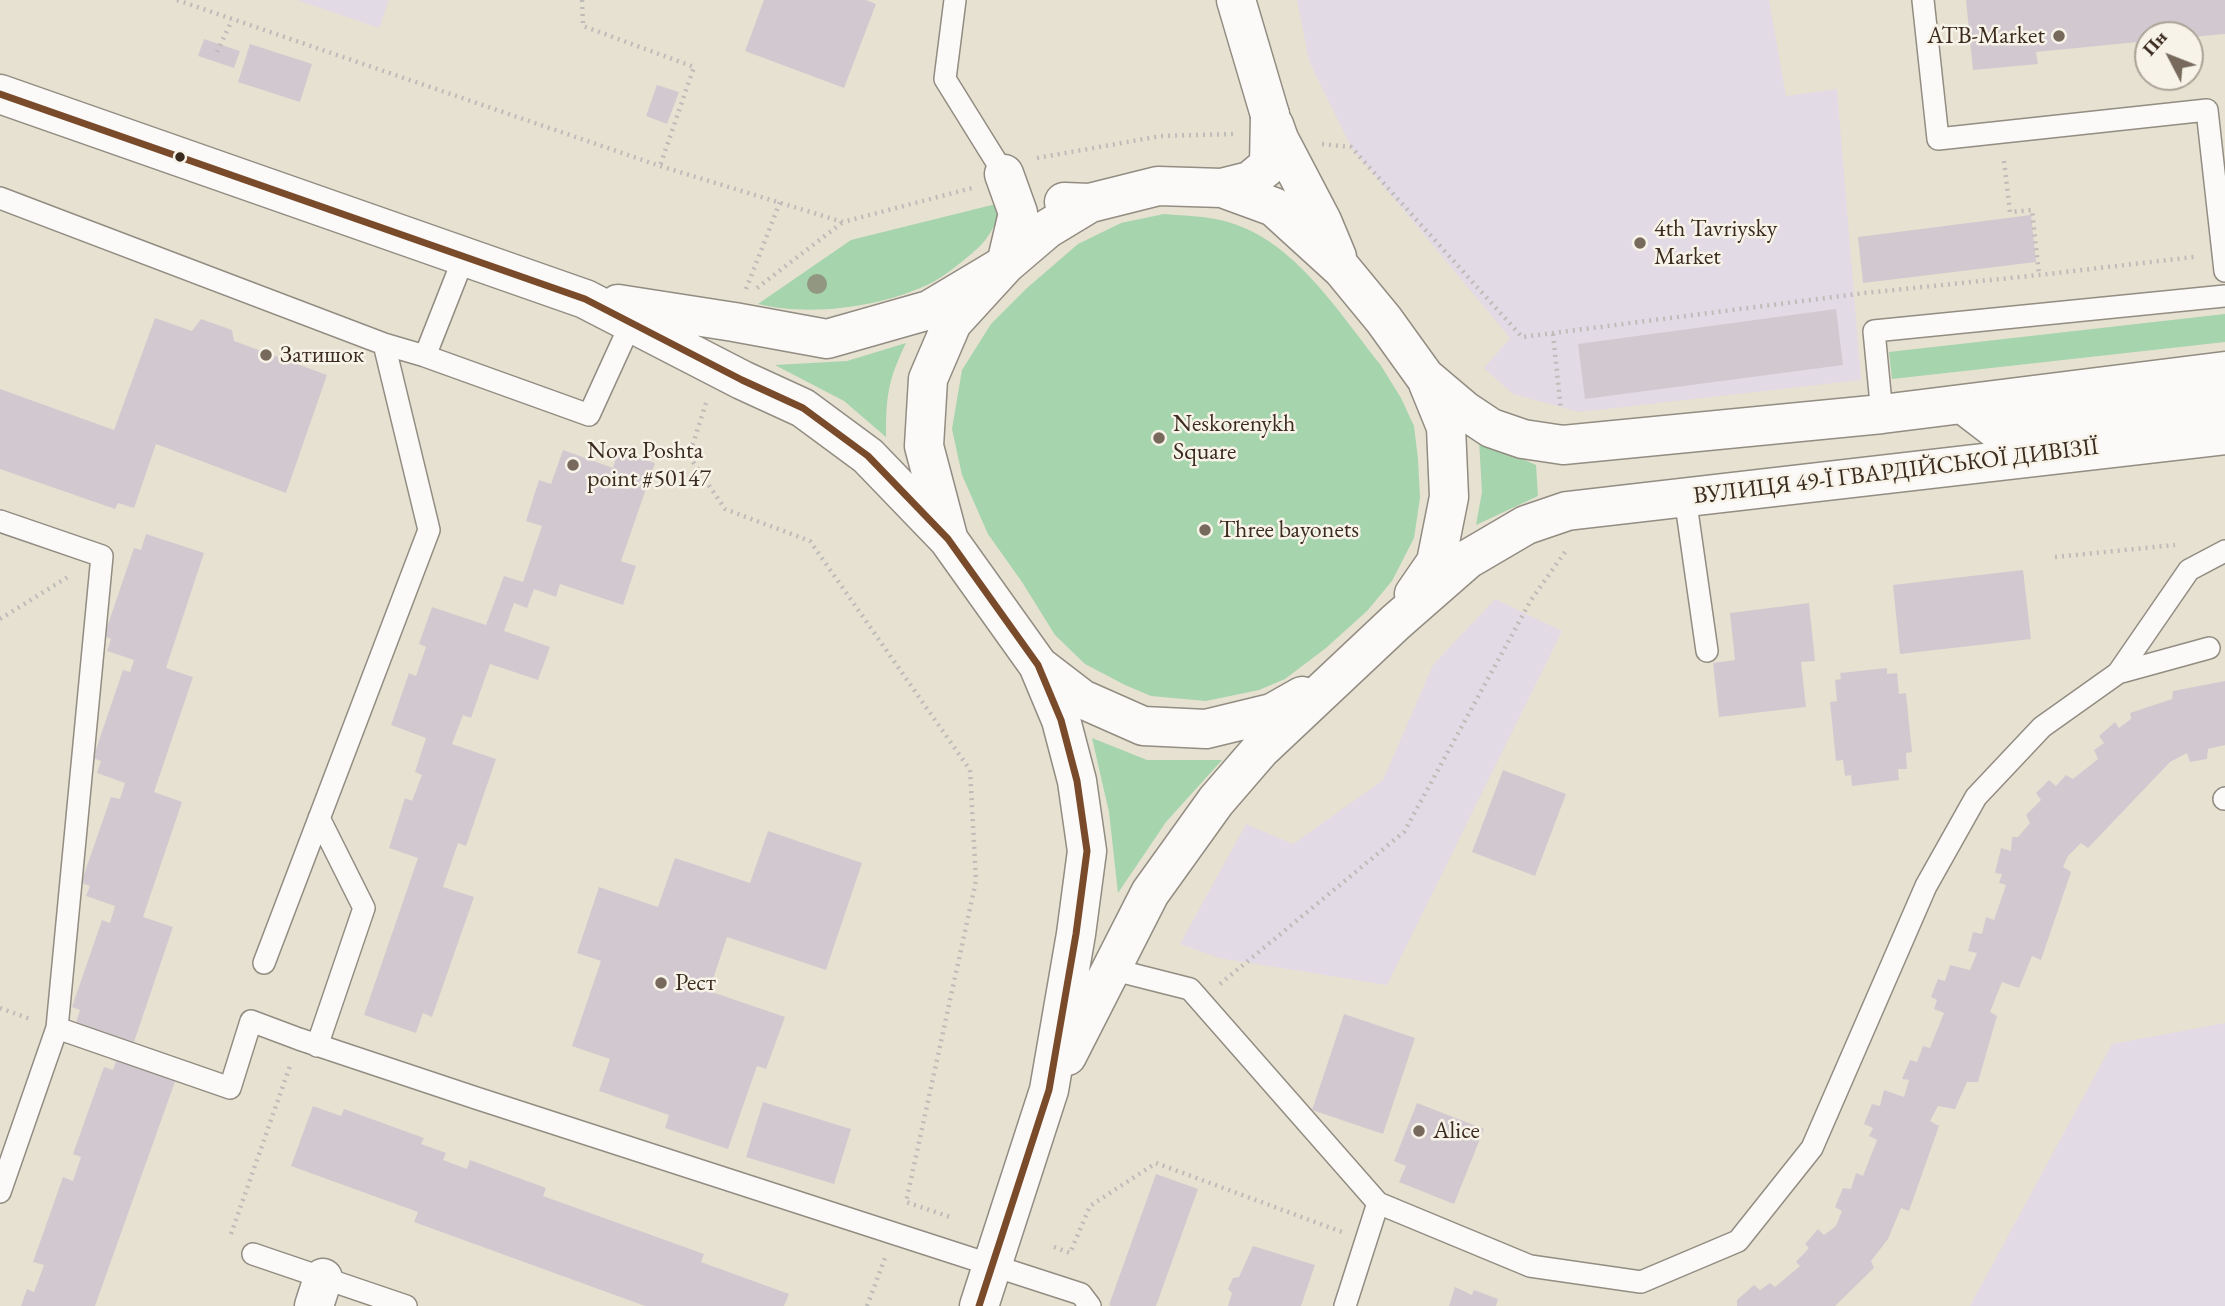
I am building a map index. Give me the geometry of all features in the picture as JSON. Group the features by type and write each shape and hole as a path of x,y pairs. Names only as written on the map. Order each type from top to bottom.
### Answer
{"street":[{"path":"1236,0 1279,139 1322,221 1342,268"},
{"path":"0,94 584,299 742,380 803,408 868,456 948,539 1038,665 1065,732 1077,781 1087,851 1076,934 1049,1090 978,1306"},
{"path":"1004,174 1034,202 1090,203 1158,186 1222,188 1250,181 1269,165 1270,115"},
{"path":"584,299 734,322 827,340 929,310 1006,264 1018,213 1004,174"},
{"path":"1222,188 1275,208 1342,268 1426,377 1464,410 1492,428 1523,439 1563,434 1881,414 2225,371"},
{"path":"948,539 924,446 928,379 952,323 1006,264 1047,229 1090,203"},
{"path":"1049,1090 1150,893 1216,801 1261,750 1396,622 1436,562 1450,497 1446,427 1426,377"},
{"path":"1964,405 1998,431 2225,406"},
{"name":"ВУЛИЦЯ 49-Ї ГВАРДІЙСЬКОЇ ДИВІЗІЇ","path":"1396,622 1468,559 1525,525 1568,528 1685,497 2225,435"},
{"path":"1038,665 1082,699 1143,726 1206,729 1272,713 1337,677"}],"lane":[{"path":"955,0 945,79 1004,174"},
{"path":"1923,0 1938,139 2207,110 2225,271"},
{"path":"0,198 384,344 589,415 631,323"},
{"path":"425,356 464,257"},
{"path":"1881,414 1874,331 2225,296"},
{"path":"264,962 429,530 384,344"},
{"path":"1685,497 1707,651"},
{"path":"0,521 102,556 57,1028 0,1192"},
{"path":"2118,673 2189,569 2225,551"},
{"path":"1111,969 1190,989 1378,1203 1530,1266 1641,1282 1738,1241 1812,1148 1926,886 1976,797 2042,727 2118,673 2209,648"},
{"path":"308,1043 364,908 319,818"},
{"path":"57,1028 230,1088 251,1021 308,1043 1081,1294 1090,1306"},
{"path":"1345,1306 1378,1203"},
{"path":"253,1254 319,1292 406,1306"}],"path":[{"path":"177,0 660,166 694,67 583,26 582,0"},
{"path":"217,52 232,20"},
{"path":"1351,147 1522,337 1865,293 2194,257"},
{"path":"2004,160 2010,212 2032,210 2039,275"},
{"path":"780,202 742,299 844,222"},
{"path":"1553,334 1563,434"},
{"path":"707,399 689,456 725,509 810,541 970,770 976,881 906,1202 950,1217"},
{"path":"1200,1000 1404,832 1568,528"},
{"path":"2055,557 2186,544"},
{"path":"0,618 102,556"},
{"path":"253,1254 227,1245 308,1043"},
{"path":"1054,1247 1070,1253 1090,1206 1156,1163 1366,1241"}],"shaded area":[{"path":"297,0 389,0 379,28"},
{"name":"4th Tavriysky Market","path":"1297,0 1769,0 1786,96 1837,89 1861,380 1579,412 1513,394 1484,368 1510,338 1351,147 1309,61"},
{"path":"1495,599 1562,631 1387,985 1219,958 1180,944 1246,824 1293,844 1383,780 1433,665"},
{"path":"2225,1023 2225,1306 1970,1306 2112,1044"}],"green space":[{"path":"996,204 1001,213 981,245 944,275 914,291 870,303 824,309 801,310 758,304 851,240"},
{"path":"1164,214 1228,222 1252,231 1295,262 1332,302 1380,364 1414,426 1418,459 1420,498 1414,538 1392,581 1367,611 1326,648 1285,679 1259,690 1206,701 1151,696 1125,685 1085,664 1055,635 988,534 962,475 952,429 962,370 991,324 1027,288 1078,244 1121,223"},
{"path":"2225,314 2225,342 1892,379 1889,352"},
{"path":"906,343 889,388 886,437 844,401 775,365 847,361"},
{"path":"1479,440 1536,465 1538,496 1476,525 1482,492"},
{"path":"1092,738 1147,760 1222,760 1166,822 1118,893 1109,812"}],"building":[{"path":"764,0 866,0 876,4 844,88 745,51"},
{"name":"ATB-Market","path":"1966,0 2225,0 2225,34 2204,36 2204,21 2134,21 2134,42 2036,52 2038,64 1973,70"},
{"path":"204,39 240,51 234,68 198,56"},
{"path":"250,44 312,64 300,102 238,82"},
{"path":"657,85 679,92 667,124 646,116"},
{"path":"2031,215 2036,262 1863,283 1858,237"},
{"path":"1836,309 1843,365 1585,399 1578,344"},
{"path":"155,318 192,331 201,319 232,330 234,341 327,375 286,493 156,444 134,508 118,503 115,509 0,469 0,389 114,430"},
{"path":"563,450 613,468 618,451 655,463 621,561 636,566 623,605 560,584 556,597 534,589 527,608 514,603 504,631 550,647 538,680 490,664 471,718 463,715 452,744 496,759 466,846 458,843 443,887 474,897 432,1017 423,1013 416,1033 364,1015 418,858 389,848 405,798 412,801 422,775 415,772 426,738 391,725 409,673 416,676 426,647 419,644 432,607 486,625 504,576 523,582 542,526 526,521 539,480 551,484"},
{"path":"146,534 204,553 166,668 193,677 154,792 182,802 143,917 173,927 134,1042 76,1023 80,1010 72,1007 102,920 110,923 115,906 86,896 90,886 81,883 111,797 120,799 125,783 97,773 101,761 93,758 123,670 130,672 134,660 107,651 111,639 104,636 134,548 141,550"},
{"path":"2023,570 2031,639 1900,654 1893,585"},
{"path":"1809,603 1815,661 1801,662 1806,707 1719,717 1713,663 1735,660 1730,613"},
{"path":"1887,668 1887,674 1897,673 1899,694 1906,693 1912,752 1906,753 1907,769 1898,769 1899,780 1852,786 1851,775 1845,776 1843,760 1836,761 1830,702 1837,701 1835,680 1841,679 1840,673"},
{"path":"2225,681 2225,745 2208,749 2207,759 2190,762 2187,753 2170,762 2088,848 2081,843 2068,856 2063,867 2071,872 2041,960 2032,956 2019,988 2002,982 1990,1012 1997,1016 1978,1082 1967,1082 1955,1109 1938,1106 1930,1121 1939,1126 1909,1211 1901,1208 1888,1239 1871,1261 1874,1268 1835,1306 1737,1306 1737,1300 1754,1285 1760,1290 1770,1283 1775,1287 1800,1266 1796,1262 1809,1248 1805,1244 1818,1229 1824,1235 1836,1226 1842,1211 1835,1207 1843,1188 1851,1189 1856,1173 1863,1176 1877,1140 1869,1136 1873,1128 1864,1124 1872,1104 1880,1106 1884,1090 1904,1097 1909,1080 1902,1079 1910,1060 1917,1062 1923,1046 1930,1048 1944,1013 1934,1009 1937,1000 1931,997 1938,979 1945,981 1950,965 1970,970 1977,953 1968,951 1973,932 1982,934 1986,917 1994,920 2006,885 1999,883 2002,874 1995,873 2001,848 2011,851 2012,837 2018,837 2030,823 2026,815 2041,800 2036,793 2049,780 2056,786 2066,775 2073,779 2098,759 2094,750 2104,743 2099,736 2115,722 2119,728 2131,719 2130,713 2172,699 2173,691"},
{"path":"1503,770 1566,794 1535,876 1472,852"},
{"path":"768,831 862,863 826,970 727,937 709,991 785,1017 766,1069 757,1066 728,1149 665,1128 669,1115 599,1091 610,1059 572,1046 601,961 577,953 599,887 658,907 675,858 750,883"},
{"path":"1344,1014 1415,1038 1383,1134 1312,1110"},
{"path":"118,1055 177,1076 95,1306 21,1306 27,1289 34,1292 44,1265 33,1262 63,1177 73,1181 81,1157 73,1154 104,1067 113,1070"},
{"path":"763,1102 851,1129 834,1184 746,1157"},
{"path":"1417,1103 1484,1129 1454,1204 1399,1182 1406,1166 1394,1161"},
{"path":"313,1106 341,1116 344,1109 424,1138 421,1144 446,1153 443,1160 467,1169 470,1160 546,1188 543,1196 704,1254 701,1262 789,1294 784,1306 645,1306 414,1222 418,1212 291,1166"},
{"path":"1156,1174 1198,1189 1156,1306 1109,1305"},
{"path":"1253,1246 1315,1265 1301,1306 1228,1306 1232,1293 1228,1289 1233,1278 1239,1277"},
{"path":"1455,1287 1472,1295 1474,1290 1498,1299 1496,1306 1449,1306"}],"transit line":[{"path":"0,94 585,299 742,380 803,408 868,456 948,539 1038,665 1061,720 1077,781 1087,851 1076,934 1049,1090 979,1306"}],"place":[{"name":"ATB-Market","path":"2059,36"},
{"name":"4th Tavriysky Market","path":"1640,243"},
{"name":"Затишок","path":"266,355"},
{"name":"Neskorenykh Square","path":"1159,438"},
{"name":"Nova Poshta point #50147","path":"573,465"},
{"name":"Three bayonets","path":"1205,530"},
{"name":"Рест","path":"661,983"},
{"name":"Alice","path":"1419,1131"}]}
